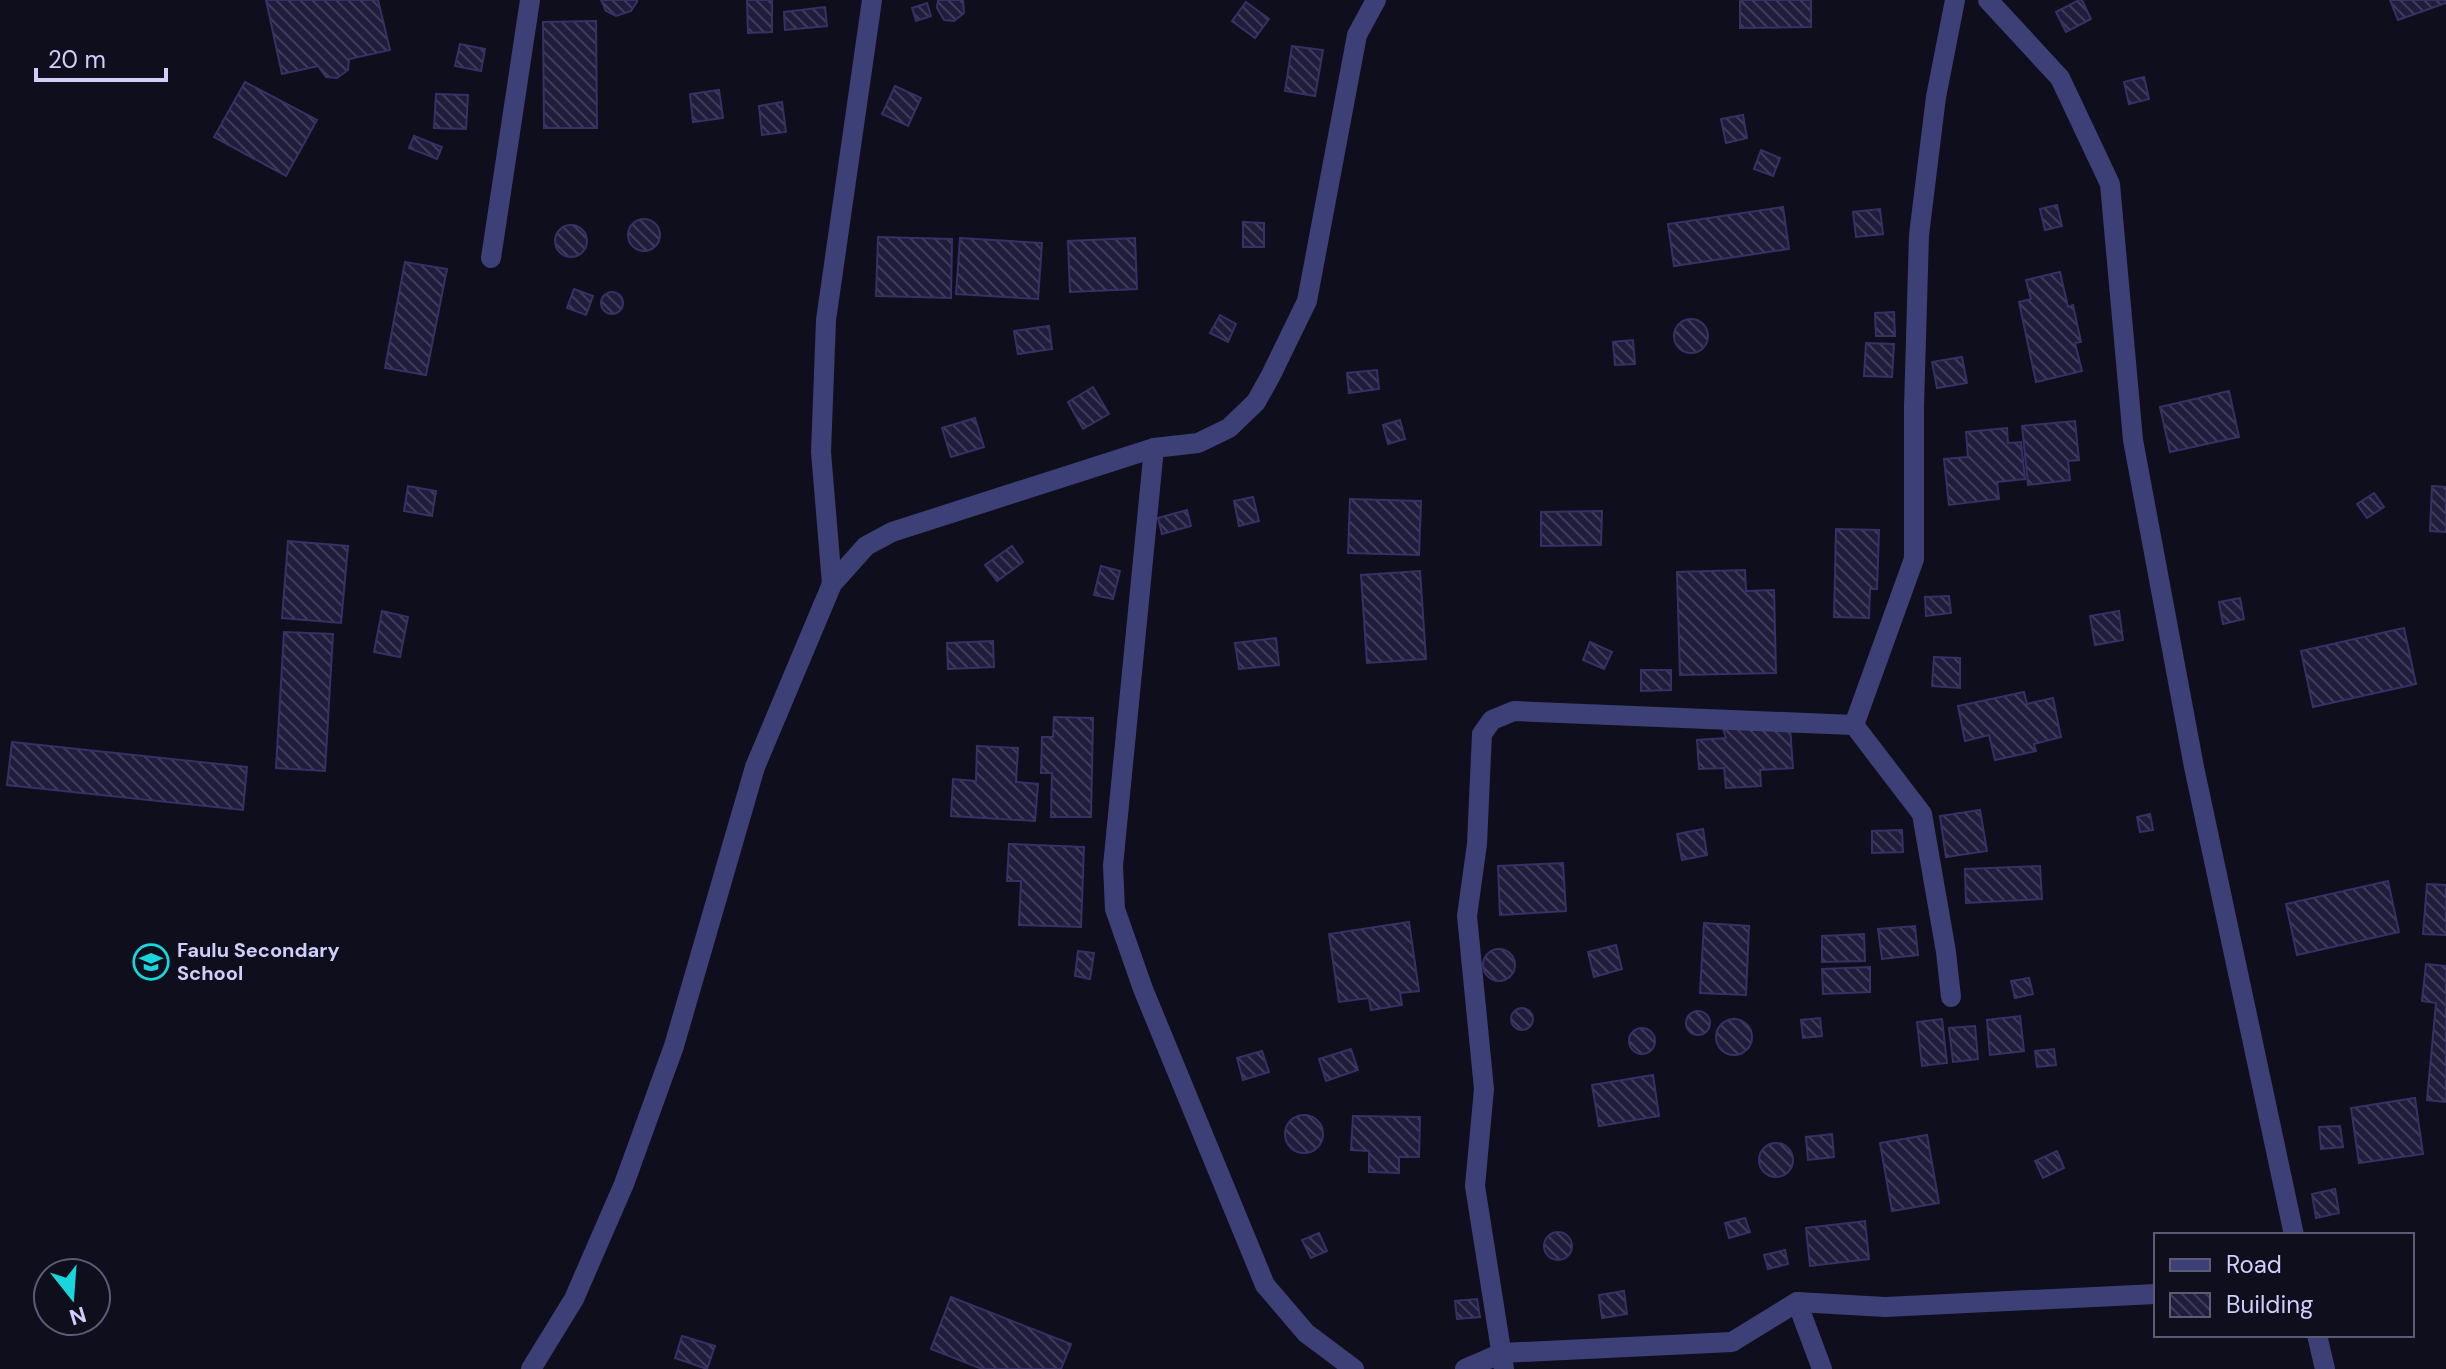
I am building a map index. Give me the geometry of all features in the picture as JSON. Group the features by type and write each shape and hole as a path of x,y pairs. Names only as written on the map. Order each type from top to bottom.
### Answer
{"street":[{"path":"491,258 530,0"},
{"path":"832,584 821,452 826,320 872,0"},
{"path":"531,1369 574,1299 624,1184 674,1046 755,767 832,584 866,546 892,532 1154,448 1198,443 1229,428 1256,402 1307,301 1357,35 1376,0"},
{"path":"1854,725 1914,559 1919,235 1936,97 1955,0"},
{"path":"1988,0 2060,78 2110,184 2133,440 2194,767 2294,1233"},
{"path":"1154,448 1113,866 1115,909 1143,989 1265,1285 1306,1333 1354,1369"},
{"path":"1503,1361 1475,1186 1484,1089 1467,916 1477,844 1482,734 1492,720 1514,711 1854,725"},
{"path":"1854,725 1922,814 1951,997"},
{"path":"1465,1369 1503,1361 1732,1342 1797,1302 1885,1307 2154,1294"},
{"path":"1797,1302 1822,1369"},
{"path":"2317,1337 2325,1369"}],"building":[{"path":"266,0 378,0 390,50 349,59 348,70 337,78 326,77 318,66 282,74"},
{"path":"601,0 637,2 631,11 616,16 606,11"},
{"path":"747,0 772,0 772,32 748,33"},
{"path":"938,0 963,0 964,13 954,21 944,20 937,8"},
{"path":"1740,0 1811,0 1811,27 1740,28"},
{"path":"2082,0 2091,19 2066,32 2056,12"},
{"path":"2390,0 2446,0 2446,3 2398,20"},
{"path":"1246,2 1269,19 1255,38 1232,21"},
{"path":"927,3 931,16 916,21 912,8"},
{"path":"825,7 827,26 785,30 784,12"},
{"path":"596,21 597,128 544,128 543,22"},
{"path":"460,44 485,49 481,71 455,66"},
{"path":"1292,46 1323,50 1315,96 1285,91"},
{"path":"2144,77 2149,99 2129,104 2124,82"},
{"path":"245,82 317,120 286,176 214,137"},
{"path":"895,86 921,98 908,126 882,114"},
{"path":"719,90 723,118 693,122 690,94"},
{"path":"436,94 468,95 466,129 434,128"},
{"path":"782,102 786,132 762,135 759,106"},
{"path":"1743,115 1747,138 1726,143 1721,119"},
{"path":"414,136 442,147 437,159 409,148"},
{"path":"1761,150 1780,158 1773,176 1754,169"},
{"path":"2057,205 2062,226 2045,230 2040,209"},
{"path":"1783,207 1789,249 1674,266 1668,224"},
{"path":"1880,209 1883,234 1856,237 1853,212"},
{"path":"644,219 656,223 660,235 656,247 644,251 632,247 628,235 632,223"},
{"path":"1243,222 1264,223 1264,247 1243,247"},
{"path":"571,225 582,230 587,241 582,252 571,257 560,252 555,241 560,230"},
{"path":"878,237 952,239 951,298 876,296"},
{"path":"960,238 1042,243 1038,299 956,294"},
{"path":"1135,238 1137,289 1070,292 1068,241"},
{"path":"405,262 447,269 426,375 385,368"},
{"path":"2060,272 2068,307 2073,305 2081,342 2075,343 2082,371 2036,382 2019,302 2031,299 2026,280"},
{"path":"574,289 593,296 586,315 567,308"},
{"path":"608,292 616,292 623,303 616,314 608,314 601,307 601,299"},
{"path":"1894,312 1895,336 1876,336 1875,313"},
{"path":"1220,315 1236,324 1228,342 1210,333"},
{"path":"1691,319 1703,324 1708,336 1703,348 1691,353 1679,348 1674,336 1679,324"},
{"path":"1049,326 1052,349 1018,354 1014,331"},
{"path":"1633,340 1635,364 1615,365 1613,342"},
{"path":"1866,343 1894,344 1892,377 1864,376"},
{"path":"1962,357 1967,383 1937,388 1932,362"},
{"path":"1377,370 1379,389 1349,393 1347,373"},
{"path":"1093,387 1109,414 1083,429 1068,402"},
{"path":"2229,391 2239,437 2170,452 2160,407"},
{"path":"975,418 984,447 951,457 942,428"},
{"path":"1400,420 1405,439 1388,444 1383,425"},
{"path":"2075,421 2079,460 2068,461 2070,480 2028,485 2022,426"},
{"path":"2007,428 2008,443 2021,442 2025,479 1997,482 1999,499 1949,505 1944,459 1968,457 1966,432"},
{"path":"408,486 436,491 432,516 404,511"},
{"path":"2432,486 2446,487 2446,532 2430,531"},
{"path":"2374,493 2384,507 2367,518 2357,504"},
{"path":"1253,497 1259,521 1239,526 1234,501"},
{"path":"1350,499 1421,501 1419,555 1348,553"},
{"path":"1187,510 1191,526 1162,534 1158,518"},
{"path":"1602,511 1601,545 1541,546 1541,512"},
{"path":"1836,529 1879,530 1877,589 1870,589 1869,618 1834,617"},
{"path":"288,541 348,546 341,623 282,618"},
{"path":"1012,546 1023,562 997,581 985,565"},
{"path":"1101,566 1120,571 1113,599 1094,595"},
{"path":"1745,570 1746,591 1774,590 1776,673 1680,675 1677,572"},
{"path":"1420,571 1426,659 1367,663 1361,575"},
{"path":"1949,596 1951,613 1926,616 1925,597"},
{"path":"2240,598 2244,619 2223,624 2219,602"},
{"path":"382,611 408,617 400,657 374,652"},
{"path":"2119,611 2123,640 2095,645 2090,616"},
{"path":"2404,628 2416,684 2313,707 2301,651"},
{"path":"284,632 333,634 325,771 276,768"},
{"path":"1276,638 1279,665 1239,669 1235,643"},
{"path":"993,641 994,667 948,669 947,643"},
{"path":"1590,642 1612,652 1604,669 1583,660"},
{"path":"1934,657 1960,658 1960,688 1932,686"},
{"path":"1641,670 1671,670 1671,690 1641,691"},
{"path":"2024,692 2027,704 2053,698 2061,737 2034,744 2036,751 1995,760 1989,735 1965,741 1958,706"},
{"path":"1054,717 1093,718 1091,817 1051,817 1052,773 1041,773 1042,737 1053,737"},
{"path":"1722,725 1790,727 1793,768 1760,770 1761,786 1726,788 1724,768 1699,769 1697,740 1726,738"},
{"path":"12,742 247,767 243,810 7,785"},
{"path":"977,746 1018,748 1016,782 1038,784 1035,821 951,816 953,779 976,781"},
{"path":"1980,810 1987,851 1946,857 1940,816"},
{"path":"2150,814 2153,830 2140,832 2137,817"},
{"path":"1703,829 1707,855 1682,860 1677,834"},
{"path":"1902,830 1903,852 1872,853 1872,831"},
{"path":"1009,844 1084,847 1081,927 1019,925 1021,881 1007,881"},
{"path":"1563,863 1566,911 1500,915 1498,866"},
{"path":"2040,866 2042,899 1966,903 1965,869"},
{"path":"2388,881 2399,932 2297,955 2286,904"},
{"path":"2427,884 2446,885 2446,935 2423,934"},
{"path":"1409,922 1419,991 1400,993 1402,1005 1371,1010 1369,998 1339,1002 1329,934"},
{"path":"1704,923 1749,926 1746,995 1700,993"},
{"path":"1915,926 1918,955 1882,959 1878,929"},
{"path":"1864,934 1865,961 1822,962 1822,936"},
{"path":"1616,945 1622,969 1594,977 1588,952"},
{"path":"1499,949 1511,953 1515,965 1511,977 1499,981 1487,977 1483,965 1487,953"},
{"path":"1078,951 1094,953 1090,979 1075,976"},
{"path":"2426,964 2446,966 2446,1102 2427,1100 2436,1003 2422,1001"},
{"path":"1870,967 1870,992 1823,994 1822,969"},
{"path":"2029,978 2033,994 2015,998 2011,981"},
{"path":"1522,1008 1530,1011 1533,1019 1530,1027 1522,1030 1514,1027 1511,1019 1514,1011"},
{"path":"1698,1011 1709,1018 1710,1023 1703,1034 1698,1035 1687,1028 1686,1023 1693,1012"},
{"path":"2020,1016 2024,1051 1990,1055 1987,1020"},
{"path":"1820,1018 1822,1036 1803,1038 1801,1020"},
{"path":"1734,1019 1747,1024 1752,1037 1747,1050 1734,1055 1721,1050 1716,1037 1721,1024"},
{"path":"1942,1019 1947,1063 1922,1066 1917,1022"},
{"path":"1975,1026 1978,1059 1953,1062 1949,1028"},
{"path":"1642,1028 1651,1032 1655,1041 1651,1050 1642,1054 1633,1050 1629,1041 1633,1032"},
{"path":"1351,1049 1358,1070 1326,1081 1319,1059"},
{"path":"2054,1049 2056,1065 2037,1067 2035,1051"},
{"path":"1262,1051 1269,1072 1243,1080 1237,1058"},
{"path":"1653,1075 1659,1116 1599,1126 1592,1085"},
{"path":"2415,1098 2423,1154 2359,1163 2351,1108"},
{"path":"1304,1115 1318,1120 1323,1134 1318,1148 1304,1153 1290,1148 1285,1134 1290,1120"},
{"path":"1353,1116 1420,1117 1419,1157 1399,1157 1399,1173 1369,1172 1369,1151 1351,1150"},
{"path":"2340,1126 2343,1147 2321,1149 2319,1127"},
{"path":"1832,1134 1834,1157 1808,1160 1806,1137"},
{"path":"1927,1135 1939,1203 1892,1211 1880,1143"},
{"path":"1776,1143 1788,1148 1793,1160 1788,1172 1776,1177 1764,1172 1759,1160 1764,1148"},
{"path":"2057,1151 2064,1168 2043,1178 2035,1161"},
{"path":"2335,1189 2339,1213 2316,1218 2312,1194"},
{"path":"1745,1218 1750,1232 1729,1238 1725,1223"},
{"path":"1865,1221 1869,1259 1810,1266 1806,1228"},
{"path":"1558,1232 1568,1236 1572,1246 1568,1256 1558,1260 1548,1256 1544,1246 1548,1236"},
{"path":"1319,1233 1327,1251 1311,1258 1302,1240"},
{"path":"1785,1250 1788,1264 1768,1269 1764,1255"},
{"path":"1624,1291 1627,1314 1602,1318 1599,1295"},
{"path":"951,1297 1071,1344 1061,1369 982,1369 931,1349"},
{"path":"1477,1299 1480,1317 1457,1319 1455,1301"},
{"path":"682,1336 715,1346 707,1369 675,1358"}],"place":[{"name":"Faulu Secondary School","path":"151,962"}]}
